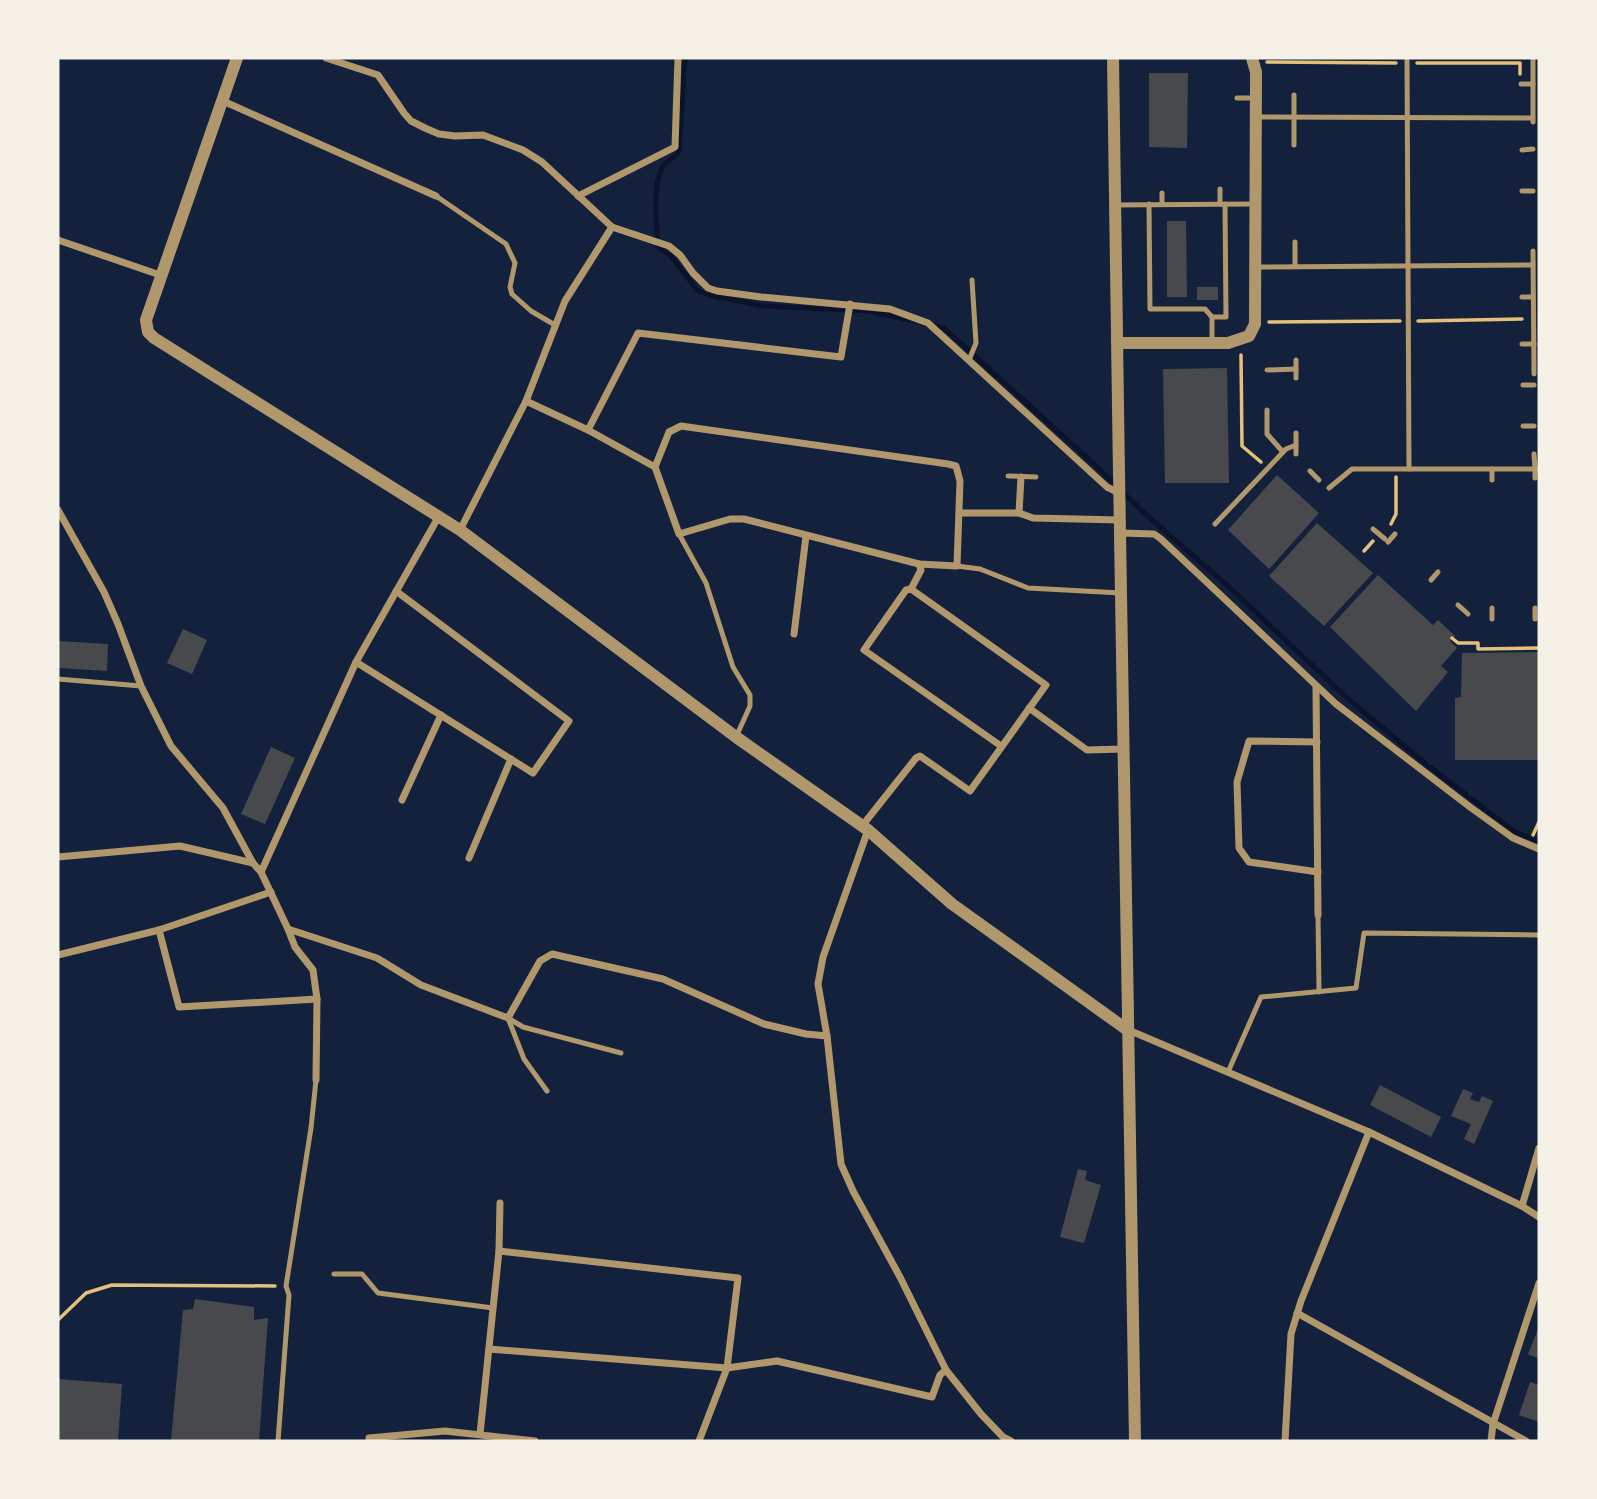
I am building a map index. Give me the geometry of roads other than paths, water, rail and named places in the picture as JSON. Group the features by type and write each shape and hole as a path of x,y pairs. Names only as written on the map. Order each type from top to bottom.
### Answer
{"street":[{"path":"237,58 146,320 148,332 154,338 460,530 736,737 865,828 952,904 1126,1029 1369,1132 1522,1206 1539,1217"},
{"path":"326,58 378,75 411,121 439,134 482,135 523,150 542,162 612,227 669,246 701,281 717,291 761,298 890,309 910,314 928,323 1102,482 1120,493"},
{"path":"578,196 674,147 678,58"},
{"path":"1113,58 1119,343 1126,1029 1135,1441"},
{"path":"1119,343 1228,343 1249,336 1255,324 1256,72 1252,58"},
{"path":"223,101 436,196"},
{"path":"460,530 526,401 565,302 612,227"},
{"path":"58,240 160,275"},
{"path":"588,429 638,333 841,357 850,304"},
{"path":"526,401 588,429 655,467 679,534 738,519 919,564 957,566 960,513 959,473 956,466 681,426 670,432 655,467"},
{"path":"1019,513 1021,477"},
{"path":"58,510 104,592 141,686 170,746 223,808 253,863 261,872 295,947 313,970 317,999 316,1080"},
{"path":"960,513 1019,513 1033,518 1121,526 1154,534 1336,704 1513,838 1539,849"},
{"path":"261,872 356,662 439,516"},
{"path":"794,634 806,536"},
{"path":"919,564 921,570 911,589 906,590 864,650 1002,746"},
{"path":"911,589 1046,685 970,791 920,757 916,758 865,828 823,957 818,984 827,1036 841,1164 946,1370 981,1413 1003,1437 1011,1441"},
{"path":"356,662 533,773 569,721 396,591"},
{"path":"1316,686 1318,915"},
{"path":"1028,708 1087,750 1122,749"},
{"path":"402,800 441,715"},
{"path":"1317,742 1249,741 1237,782 1239,848 1250,862 1318,872"},
{"path":"469,859 511,759"},
{"path":"58,857 180,846 253,863"},
{"path":"58,955 159,930 271,892"},
{"path":"288,929 377,958 422,985 508,1018 540,961 552,954 663,979 764,1024 827,1036"},
{"path":"159,930 180,1007 317,999"},
{"path":"1285,1441 1291,1334 1369,1132"},
{"path":"1522,1206 1539,1148"},
{"path":"480,1434 499,1251 500,1203"},
{"path":"499,1251 738,1278 727,1368 699,1441"},
{"path":"1491,1441 1493,1424 1539,1283"},
{"path":"1297,1313 1526,1441"},
{"path":"489,1349 727,1368 777,1361 932,1396 940,1375 946,1370"},
{"path":"369,1441 369,1438 445,1431 535,1441"}],"lane":[{"path":"1407,58 1409,469"},
{"path":"1255,117 1533,120 1533,58"},
{"path":"1521,84 1534,84"},
{"path":"1294,96 1294,145"},
{"path":"1237,98 1255,98"},
{"path":"1521,150 1533,149"},
{"path":"1212,317 1226,317 1223,204 1220,189"},
{"path":"1522,191 1532,191"},
{"path":"1162,193 1163,204"},
{"path":"436,196 506,244 515,263 510,287 512,294 525,306 555,325"},
{"path":"1149,204 1150,309 1205,309 1212,317 1212,343"},
{"path":"1116,205 1255,204"},
{"path":"1295,242 1295,265"},
{"path":"1533,251 1534,374"},
{"path":"1255,267 1534,265"},
{"path":"969,360 976,343 972,280"},
{"path":"1522,297 1533,297"},
{"path":"1522,344 1534,344"},
{"path":"1296,360 1296,378"},
{"path":"1267,370 1296,369"},
{"path":"1523,385 1534,385"},
{"path":"1267,410 1267,434 1283,452"},
{"path":"1523,426 1534,426"},
{"path":"1296,433 1296,454"},
{"path":"1215,524 1283,452 1296,444"},
{"path":"1534,454 1537,469 1535,478"},
{"path":"1451,469 1451,479"},
{"path":"1492,469 1492,480"},
{"path":"1329,488 1342,475 1352,470 1537,469"},
{"path":"1310,471 1319,480"},
{"path":"1008,476 1036,477"},
{"path":"1373,529 1386,541 1395,534"},
{"path":"679,534 706,583 733,667 750,695 750,706 736,737"},
{"path":"957,566 980,569 1028,588 1122,593"},
{"path":"1431,580 1438,572"},
{"path":"1458,605 1468,614"},
{"path":"1492,608 1492,619"},
{"path":"1535,608 1535,619"},
{"path":"58,679 141,686"},
{"path":"1318,915 1319,992"},
{"path":"1228,1072 1261,997 1356,988 1364,933 1539,935"},
{"path":"508,1018 523,1027 621,1053"},
{"path":"508,1018 524,1059 547,1091"},
{"path":"278,1441 289,1295 286,1286 316,1080"},
{"path":"334,1274 362,1274 378,1293 493,1308"}],"waterway":[{"path":"685,58 679,150 661,170 657,188 656,218 658,247 671,256 697,290 712,296 764,306 870,311 944,328 1347,698 1431,768 1515,832 1539,841"}]}
